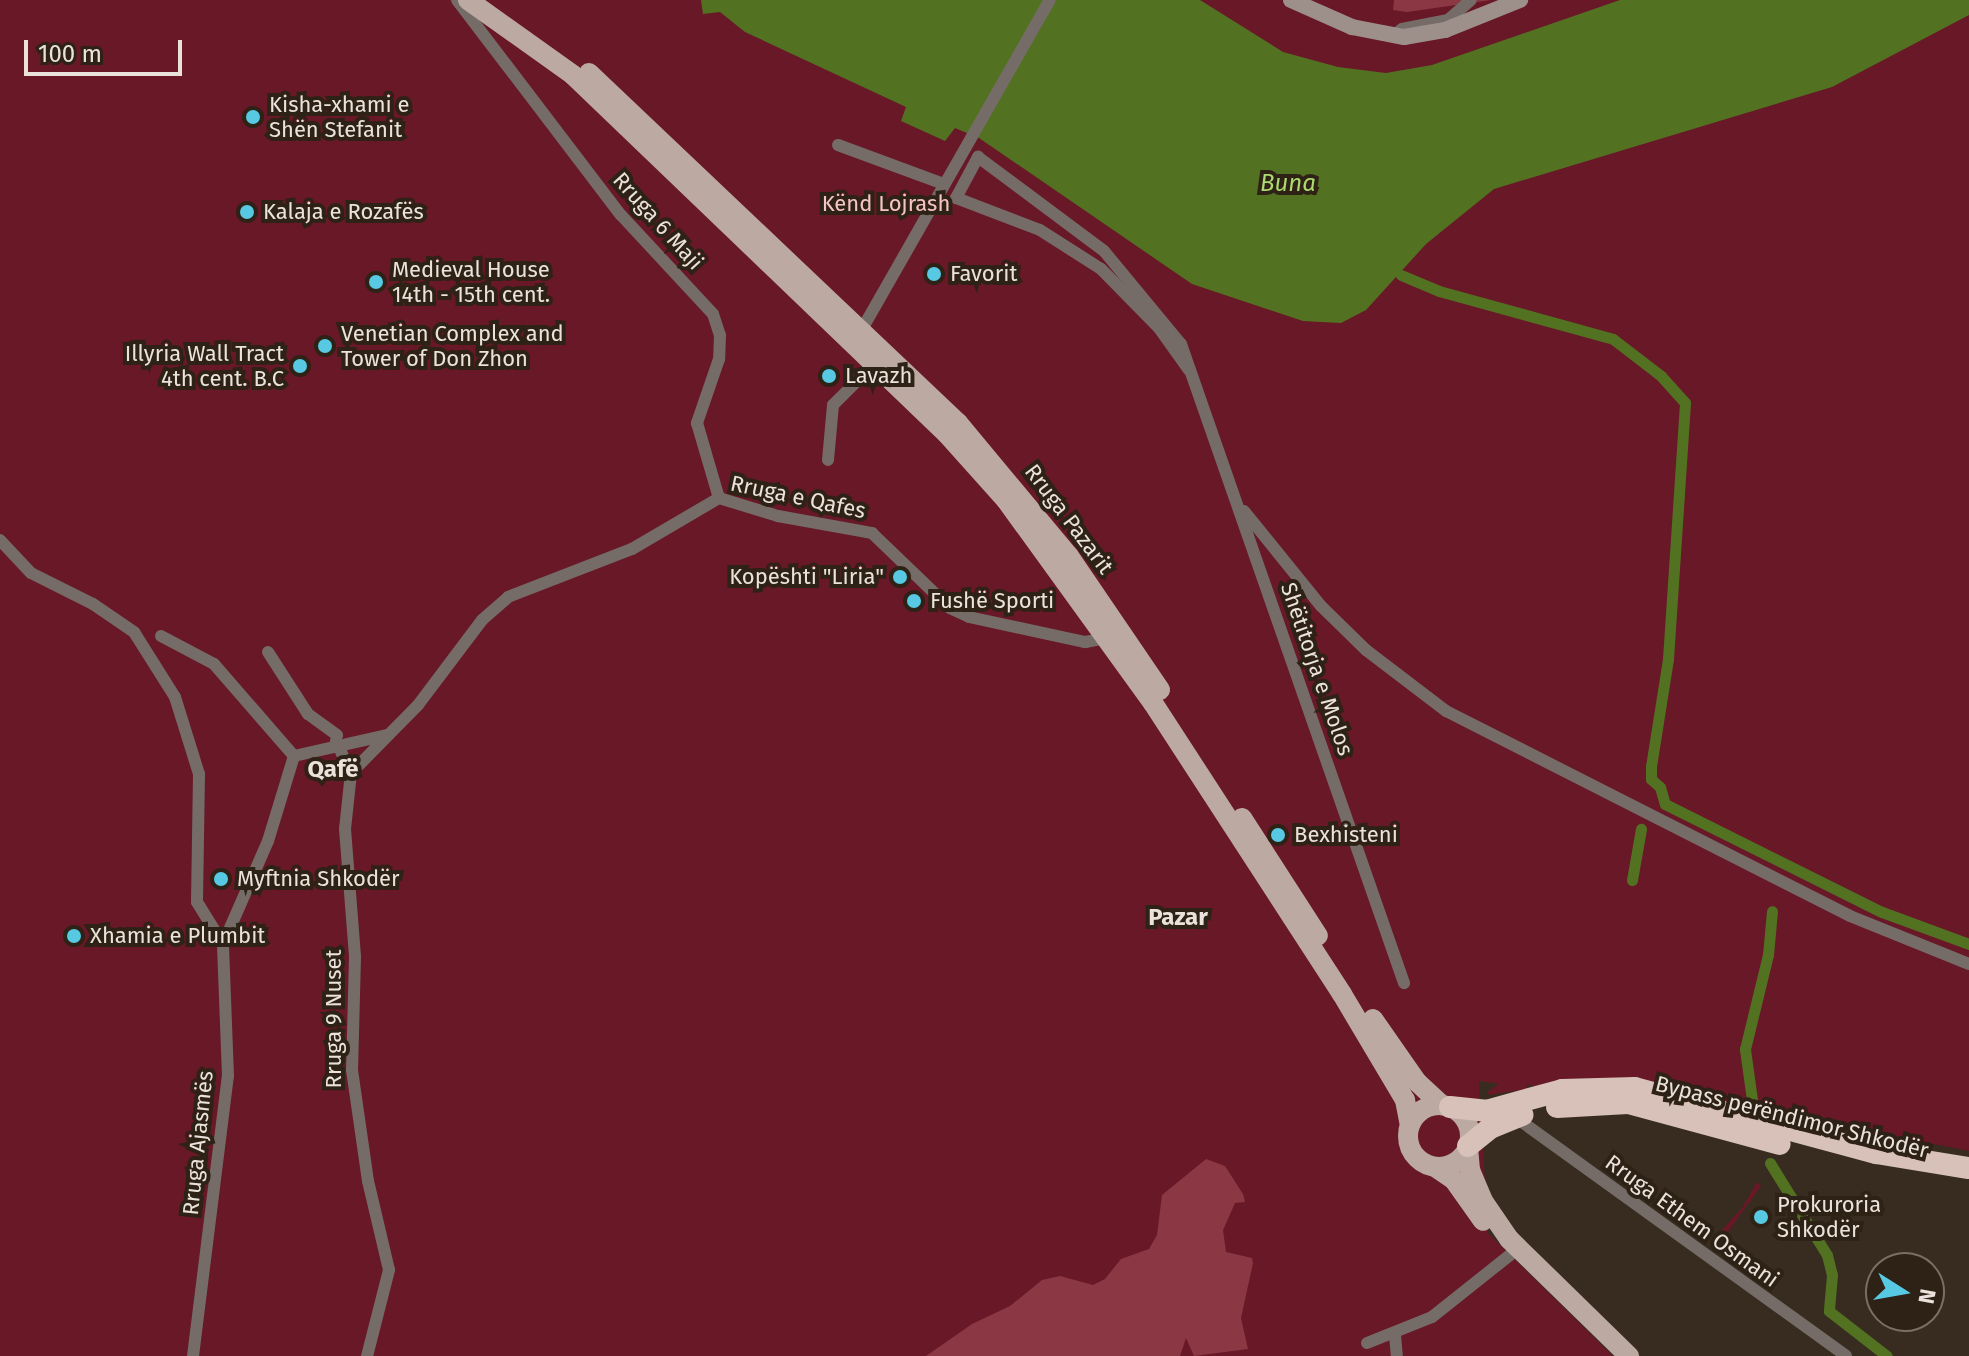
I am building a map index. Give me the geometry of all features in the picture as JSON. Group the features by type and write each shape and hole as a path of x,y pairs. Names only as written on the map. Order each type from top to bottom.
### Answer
{"highway":[{"name":"Bypass perëndimor Shkodër","path":"1468,1146 1512,1112 1584,1087 1635,1088 1876,1153 1969,1168"},
{"name":"Bypass perëndimor Shkodër","path":"1512,1112 1580,1103 1628,1103 1864,1166 1969,1183"},
{"path":"1446,1106 1512,1112"}],"main road":[{"path":"468,0 560,56"},
{"path":"489,0 560,56"},
{"path":"1291,0 1335,21 1393,36 1445,30 1520,0"},
{"name":"Rruga Pazarit","path":"560,56 958,423 1069,556 1338,967 1417,1082 1446,1106"},
{"name":"Rruga Pazarit","path":"560,56 979,469 1107,638 1377,1048 1405,1100 1410,1126"},
{"path":"1614,1356 1510,1255 1454,1180 1410,1148 1410,1126 1417,1114 1446,1106 1467,1124 1470,1170 1483,1201 1509,1239 1629,1356"},
{"path":"1435,1167 1449,1165 1468,1146"}],"street":[{"name":"Rruga 6 Maji","path":"457,0 621,215 713,314 720,335 719,359 697,423 719,498"},
{"path":"861,331 1050,0"},
{"path":"1393,36 1402,29 1448,20 1471,0"},
{"path":"838,145 944,184"},
{"name":"Shëtitorja e Molos","path":"1189,370 1159,328 1101,269 1040,230 956,198 978,157 1104,251 1174,334 1189,370 1237,502 1404,983"},
{"path":"828,460 833,405 874,364"},
{"name":"Rruga e Qafes","path":"351,773 508,597 632,549 719,498 778,516 872,533 950,608 969,617 1085,642 1107,638"},
{"path":"1237,502 1321,606 1366,650 1446,711 1850,916 1969,964"},
{"path":"0,540 31,573 93,604 134,632 166,681 197,762 197,902 223,944"},
{"path":"161,636 214,664 294,756 387,735"},
{"path":"268,652 308,714 337,738 340,754 351,773"},
{"name":"Rruga Ajasmës","path":"193,1356 228,1076 223,944 264,850 294,756"},
{"name":"Rruga 9 Nuset","path":"351,773 345,839 355,957 352,1070 368,1181 389,1270 367,1356"},
{"name":"Rruga Ethem Osmani","path":"1512,1112 1846,1356"},
{"path":"1367,1343 1395,1335 1432,1317 1510,1255"},
{"path":"1395,1335 1397,1356"}],"green space":[{"name":"Kënd Lojrash","path":"0,0 1969,0 1969,1151 1790,1116 1526,1085 1528,1089 1489,1095 1487,1092 1499,1084 1479,1081 1488,1233 1613,1356 0,1356"},
{"path":"1757,1182 1761,1186 1718,1246 1736,1262 1710,1243 1742,1208"}],"shaded area":[{"path":"1394,0 1491,0 1407,12 1393,10"},
{"path":"1206,1159 1225,1166 1245,1202 1235,1203 1223,1230 1226,1252 1252,1258 1241,1318 1248,1349 1194,1356 1186,1338 1180,1356 926,1356 972,1324 1010,1306 1042,1280 1060,1276 1093,1285 1105,1279 1121,1259 1149,1249 1157,1235 1162,1195"}],"water":[{"name":"Buna","path":"701,0 1200,0 1283,52 1338,67 1386,73 1432,65 1620,0 1969,0 1969,15 1832,87 1494,189 1426,244 1366,310 1341,323 1303,321 1192,284 979,138 955,128 945,141 901,121 906,107 745,32 720,12 703,14"}],"waterway":[{"path":"1401,275 1439,291 1613,339 1661,376 1685,403 1668,659 1651,766 1651,779 1660,787 1665,804 1882,912 1969,944"},
{"path":"1632,880 1641,829"},
{"path":"1753,1107 1745,1049 1768,955 1772,911"},
{"path":"1770,1163 1827,1255 1832,1275 1829,1311 1887,1356"}],"place":[{"name":"Kisha-xhami e Shën Stefanit","path":"253,117"},
{"name":"Kalaja e Rozafës","path":"247,212"},
{"name":"Favorit","path":"934,274"},
{"name":"Medieval House 14th - 15th cent.","path":"376,282"},
{"name":"Venetian Complex and Tower of Don Zhon","path":"325,346"},
{"name":"Illyria Wall Tract 4th cent. B.C","path":"300,366"},
{"name":"Lavazh","path":"829,376"},
{"name":"Kopështi \"Liria\"","path":"900,577"},
{"name":"Fushë Sporti","path":"914,601"},
{"name":"Bexhisteni","path":"1278,835"},
{"name":"Myftnia Shkodër","path":"221,879"},
{"name":"Xhamia e Plumbit","path":"74,936"},
{"name":"Prokuroria Shkodër","path":"1761,1217"}],"district":[{"name":"Qafë","path":"333,770"},
{"name":"Pazar","path":"1178,918"}]}
